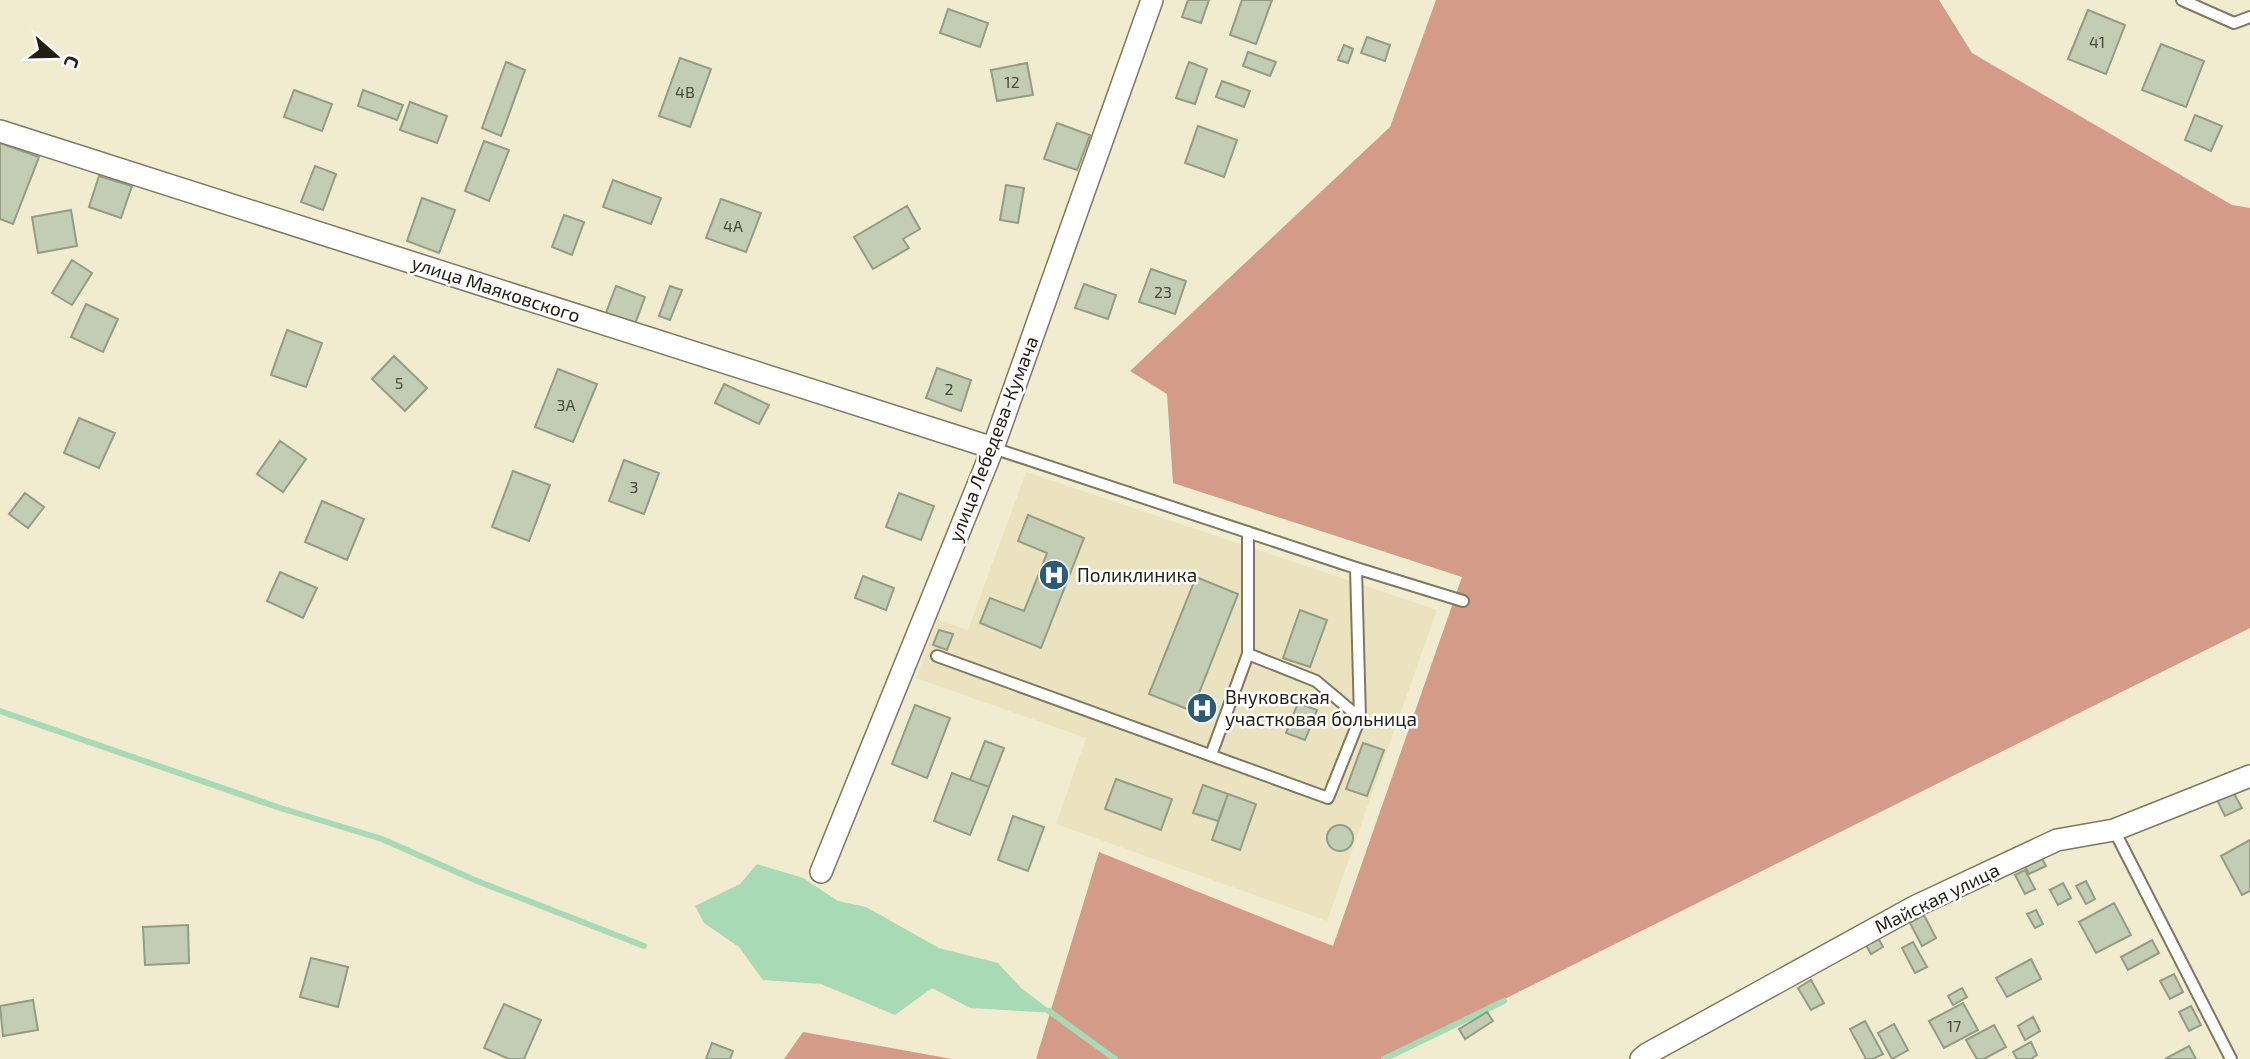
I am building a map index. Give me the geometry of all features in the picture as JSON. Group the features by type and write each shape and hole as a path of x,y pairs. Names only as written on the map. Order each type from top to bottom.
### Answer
{"street":[{"name":"улица Лебедева-Кумача","path":"821,872 992,448 1152,0"},
{"name":"улица Маяковского","path":"0,131 992,448"},
{"name":"Майская улица","path":"1641,1059 1916,906 2057,839 2114,830 2250,776"}],"lane":[{"path":"2182,0 2234,23 2250,17"},
{"path":"992,448 1463,601"},
{"path":"1211,755 1248,654 1248,532"},
{"path":"937,656 1328,798 1360,718 1356,568"},
{"path":"1248,654 1316,681 1360,718"},
{"path":"2114,830 2231,1059"}],"shaded area":[{"path":"1436,0 1939,0 1972,53 2232,205 2250,208 2250,628 1384,1059 1036,1059 1099,852 1333,946 1462,577 1173,483 1167,394 1130,371 1390,127"},
{"name":"Внуковская участковая больница","path":"1026,472 1437,610 1327,921 1056,824 1086,738 916,678 937,619 968,630"},
{"path":"757,864 803,878 838,901 866,907 939,948 998,963 1021,988 1054,1013 970,1008 932,988 895,1015 821,984 763,980 739,947 704,923 695,906 740,884"},
{"path":"803,1032 952,1059 784,1059"}],"building":[{"path":"1188,0 1209,0 1201,23 1182,17"},
{"path":"1242,0 1272,0 1256,44 1230,35"},
{"path":"948,9 988,23 980,47 940,33"},
{"path":"2088,10 2125,25 2106,74 2068,59"},
{"path":"1367,37 1390,45 1385,61 1361,53"},
{"path":"2161,44 2204,61 2186,107 2142,90"},
{"path":"1344,45 1353,49 1348,63 1338,60"},
{"path":"1248,52 1276,62 1270,76 1243,66"},
{"path":"680,58 711,69 690,127 659,116"},
{"path":"506,62 525,70 501,136 482,128"},
{"path":"1189,62 1207,69 1195,104 1176,98"},
{"path":"1027,63 1033,95 997,101 991,70"},
{"path":"1222,81 1250,91 1244,107 1216,97"},
{"path":"294,90 332,104 322,131 284,117"},
{"path":"363,90 403,105 397,120 358,106"},
{"path":"410,102 447,116 437,143 400,130"},
{"path":"2195,115 2222,126 2211,151 2185,140"},
{"path":"1057,123 1090,135 1077,170 1044,159"},
{"path":"1198,126 1237,140 1224,177 1185,163"},
{"path":"484,141 509,150 489,201 465,191"},
{"path":"0,143 39,157 13,224 0,219"},
{"path":"315,166 336,174 323,210 301,202"},
{"path":"99,176 132,186 121,218 89,207"},
{"path":"613,180 661,198 651,224 603,207"},
{"path":"1006,185 1024,188 1018,223 1000,220"},
{"path":"422,198 455,210 439,253 407,241"},
{"path":"721,199 761,213 746,252 706,238"},
{"path":"907,206 920,229 903,239 909,248 873,269 854,237"},
{"path":"71,210 77,246 38,253 32,217"},
{"path":"564,215 584,222 572,255 552,247"},
{"path":"72,260 92,273 72,305 52,293"},
{"path":"1151,269 1186,281 1175,314 1139,302"},
{"path":"1084,284 1116,295 1108,319 1075,308"},
{"path":"616,286 645,297 635,324 606,313"},
{"path":"670,286 682,290 670,320 659,316"},
{"path":"86,304 118,319 103,352 71,337"},
{"path":"287,330 322,343 306,387 271,375"},
{"path":"394,356 427,388 405,411 372,379"},
{"path":"937,368 971,380 961,411 926,398"},
{"path":"558,369 597,384 573,442 535,427"},
{"path":"724,384 769,405 759,424 715,403"},
{"path":"79,418 115,433 99,468 64,453"},
{"path":"280,441 306,459 283,492 257,474"},
{"path":"624,460 659,473 644,514 609,501"},
{"path":"513,471 550,485 529,541 492,527"},
{"path":"25,493 44,507 28,528 9,514"},
{"path":"899,493 934,506 921,540 886,527"},
{"path":"322,501 364,519 347,560 305,542"},
{"name":"Поликлиника","path":"1028,515 1084,538 1041,648 980,623 990,598 1024,611 1047,553 1018,541"},
{"path":"280,572 317,588 303,618 267,601"},
{"path":"863,576 894,588 886,610 855,598"},
{"path":"1196,577 1238,594 1192,711 1149,694"},
{"path":"1300,610 1327,620 1310,667 1283,658"},
{"path":"939,630 953,634 947,650 933,645"},
{"path":"1298,703 1317,710 1305,740 1286,733"},
{"path":"915,705 950,718 927,778 892,764"},
{"path":"985,741 1004,748 989,787 970,780"},
{"path":"1363,743 1384,750 1367,796 1346,789"},
{"path":"952,773 989,787 970,835 934,821"},
{"path":"1116,779 1172,799 1161,830 1105,809"},
{"path":"1203,785 1228,794 1218,821 1193,813"},
{"path":"2231,788 2242,808 2225,816 2215,796"},
{"path":"1228,794 1256,804 1240,850 1212,840"},
{"path":"1013,816 1044,827 1028,871 998,860"},
{"path":"1340,825 1349,829 1353,838 1349,847 1340,851 1331,847 1327,838 1331,829"},
{"path":"2250,840 2250,891 2242,895 2221,856"},
{"path":"2038,851 2046,866 2029,874 2022,860"},
{"path":"2025,870 2035,889 2025,894 2015,875"},
{"path":"2086,881 2095,899 2086,904 2076,886"},
{"path":"2063,883 2071,898 2058,905 2050,890"},
{"path":"2114,903 2131,935 2096,953 2079,922"},
{"path":"2036,910 2043,924 2035,928 2027,914"},
{"path":"1924,915 1936,938 1922,946 1910,923"},
{"path":"188,925 189,963 145,965 143,927"},
{"path":"1878,938 1883,947 1871,954 1866,945"},
{"path":"2152,940 2159,953 2128,970 2121,957"},
{"path":"1913,942 1927,967 1915,973 1902,948"},
{"path":"311,958 348,967 338,1007 300,997"},
{"path":"2031,959 2041,979 2007,997 1996,978"},
{"path":"2174,974 2183,992 2170,999 2160,981"},
{"path":"1811,980 1824,1003 1811,1010 1798,988"},
{"path":"1962,988 1967,997 1953,1005 1948,996"},
{"path":"33,1000 38,1030 3,1036 0,1006"},
{"path":"1963,1003 1978,1030 1944,1048 1929,1021"},
{"path":"504,1004 541,1020 524,1059 509,1059 484,1048"},
{"path":"2191,1006 2201,1025 2189,1031 2179,1012"},
{"path":"1487,1012 1493,1021 1465,1039 1459,1029"},
{"path":"2033,1017 2040,1031 2025,1040 2018,1026"},
{"path":"1865,1021 1883,1054 1873,1059 1866,1059 1850,1029"},
{"path":"1894,1024 1908,1050 1892,1059 1878,1033"},
{"path":"1994,1025 2006,1047 1984,1059 1977,1059 1966,1040"},
{"path":"2031,1042 2037,1055 2031,1059 2017,1059 2013,1052"},
{"path":"712,1043 733,1051 730,1059 706,1059"},
{"path":"2189,1046 2196,1059 2165,1059"}],"waterway":[{"path":"0,711 277,807 382,839 477,881 644,946"},
{"path":"1384,1059 1504,1001"},
{"path":"1049,1011 1115,1059"}],"place":[{"name":"Поликлиника","path":"1054,575"},
{"name":"Внуковская участковая больница","path":"1202,708"}]}
